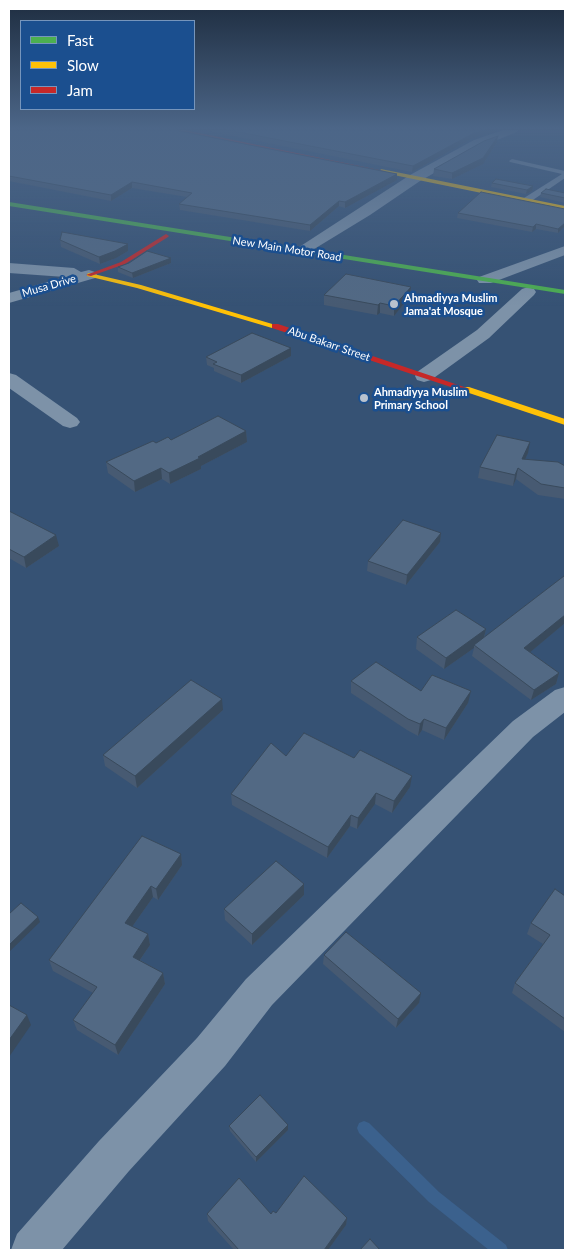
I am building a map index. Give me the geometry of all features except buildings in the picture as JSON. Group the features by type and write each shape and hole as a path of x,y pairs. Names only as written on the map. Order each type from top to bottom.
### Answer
{"main road":[{"path":"470,189 565,208"},
{"name":"New Main Motor Road","path":"9,204 565,292"},
{"name":"New Main Motor Road","path":"9,210 565,298"},
{"path":"89,275 123,263 166,236"},
{"name":"Abu Bakarr Street","path":"89,275 139,286 233,313 565,422"}],"street":[{"path":"301,251 399,189"},
{"path":"485,280 565,250"},
{"path":"9,268 89,275"},
{"name":"Musa Drive","path":"9,298 89,275"},
{"path":"424,376 483,334 528,292"},
{"path":"9,379 70,422"},
{"path":"33,1250 114,1156 211,1052 259,992 462,788 523,730 565,697"}],"lane":[{"path":"527,200 543,189"}],"waterway":[{"path":"364,1128 434,1197 501,1250"}],"traffic: fast":[{"path":"9,204 565,292"}],"traffic: slow":[{"path":"469,189 565,208"},
{"path":"89,275 139,286 275,326"},
{"path":"466,389 565,422"}],"traffic: jam":[{"path":"89,275 123,263 166,236"},
{"path":"275,326 466,389"}],"place":[{"name":"Ahmadiyya Muslim Jama'at Mosque","path":"394,304"},
{"name":"Ahmadiyya Muslim Primary School","path":"364,398"}]}
